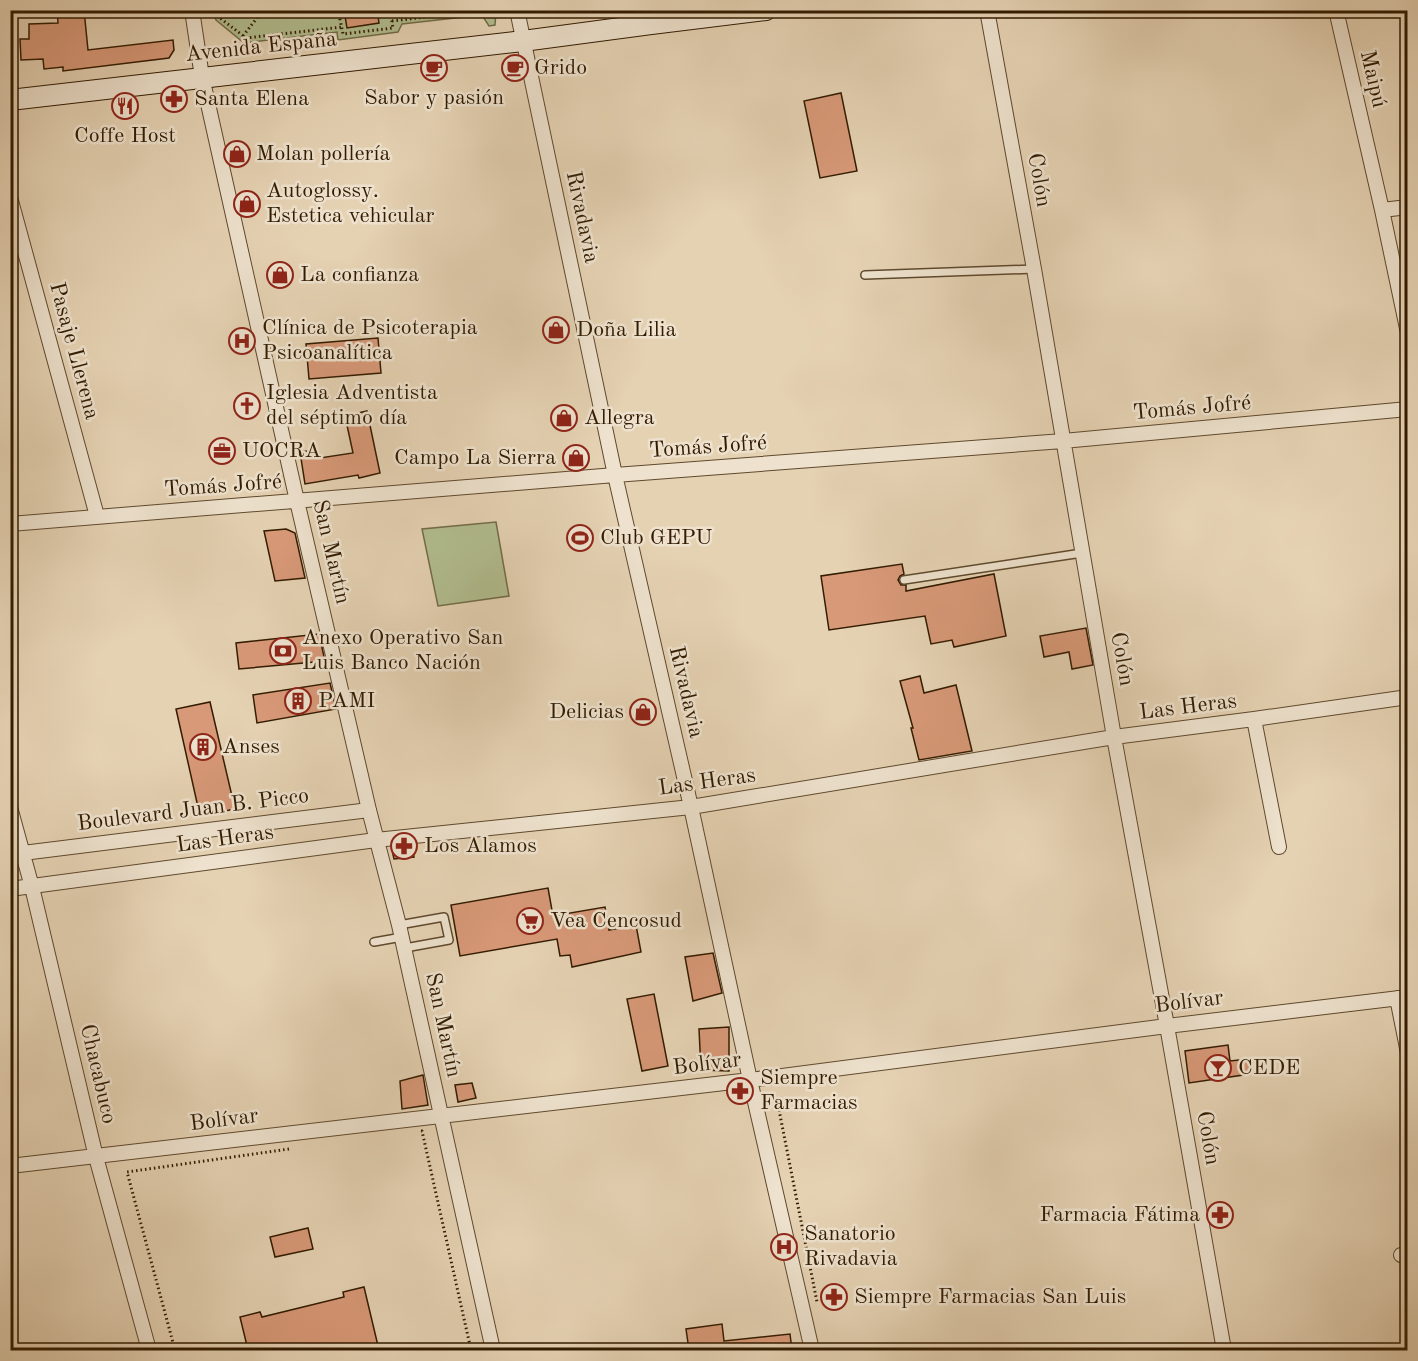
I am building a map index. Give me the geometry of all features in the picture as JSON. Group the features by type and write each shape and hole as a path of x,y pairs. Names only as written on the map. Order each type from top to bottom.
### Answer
{"main road":[{"name":"Avenida España","path":"10,100 523,41 650,17 766,10"}],"street":[{"name":"San Martín","path":"192,10 202,77 297,501 376,840 402,937 494,1350"},
{"name":"Rivadavia","path":"517,10 615,475 812,1350"},
{"name":"Colón","path":"987,10 1224,1350"},
{"name":"Maipú","path":"1336,10 1382,210 1407,333"},
{"name":"Pasaje Llerena","path":"10,197 97,516"},
{"path":"1382,210 1407,207"},
{"name":"Tomás Jofré","path":"10,524 1063,441 1407,410"},
{"name":"Las Heras","path":"10,889 376,840 691,807 1114,737 1407,697"},
{"path":"1254,719 1279,847"},
{"name":"Chacabuco","path":"10,807 32,887 96,1157 149,1350"},
{"name":"Boulevard Juan B. Picco","path":"23,853 369,810"},
{"path":"1402,998 1407,1053"},
{"name":"Bolívar","path":"10,1166 750,1080 1402,998"}],"lane":[{"path":"865,275 1034,269"},
{"path":"904,580 1082,554"},
{"path":"374,942 402,937 449,940 444,917 402,937"}],"path":[{"path":"218,10 220,18 246,38 342,27"},
{"path":"243,36 263,10"},
{"path":"338,10 343,34 393,28 390,10"},
{"path":"392,21 485,10"},
{"path":"779,1110 818,1305"},
{"path":"422,1131 471,1350"},
{"path":"175,1350 127,1172 292,1149"}],"green space":[{"path":"213,11 496,11 495,25 489,26 482,15 402,24 398,32 338,40 337,32 244,43 216,20"},
{"path":"496,522 509,596 438,606 422,529"}],"building":[{"path":"57,10 84,10 88,50 173,40 174,50 169,58 63,71 63,67 44,69 43,59 21,60 20,39 29,39 29,24 58,23"},
{"path":"344,10 377,10 379,23 347,28"},
{"path":"841,93 857,171 820,178 804,101"},
{"path":"378,338 381,373 309,379 306,344"},
{"path":"367,411 380,473 359,478 358,475 305,484 300,452 318,450 320,458 353,453 345,416"},
{"path":"286,529 295,533 305,578 275,581 264,531"},
{"path":"902,564 904,574 898,580 901,585 906,585 906,591 994,574 1006,636 954,647 952,640 931,644 925,616 829,630 821,576"},
{"path":"1086,628 1093,665 1072,669 1069,652 1044,657 1040,636"},
{"name":"Anexo Operativo San Luis Banco Nación","path":"319,634 325,661 239,669 236,643"},
{"path":"920,676 924,693 956,685 972,751 919,760 900,681"},
{"name":"PAMI","path":"330,683 336,709 257,723 253,695"},
{"name":"Anses","path":"210,702 235,809 200,816 176,709"},
{"name":"Los Alamos","path":"412,845 414,857 394,859 392,850 395,847"},
{"name":"Vea Cencosud","path":"548,888 553,916 605,907 609,930 636,925 641,952 572,967 570,955 560,956 557,939 460,956 451,905"},
{"path":"713,953 722,993 693,1001 685,957"},
{"path":"654,994 668,1066 642,1071 627,999"},
{"path":"729,1027 729,1071 701,1070 699,1029"},
{"name":"CEDE","path":"1228,1045 1230,1061 1248,1059 1250,1074 1189,1083 1185,1051"},
{"path":"423,1075 428,1105 402,1109 400,1081"},
{"path":"472,1083 476,1098 458,1102 455,1085"},
{"path":"308,1228 313,1249 275,1257 270,1237"},
{"path":"364,1287 379,1350 248,1350 240,1317 260,1312 262,1317 344,1297 343,1292"},
{"path":"722,1324 724,1341 790,1334 792,1350 689,1350 686,1329"}],"place":[{"name":"Sabor y pasión","path":"434,68"},
{"name":"Grido","path":"515,68"},
{"name":"Santa Elena","path":"174,99"},
{"name":"Coffe Host","path":"125,106"},
{"name":"Molan pollería","path":"237,154"},
{"name":"Autoglossy. Estetica vehicular","path":"247,204"},
{"name":"La confianza","path":"280,275"},
{"name":"Doña Lilia","path":"556,330"},
{"name":"Clínica de Psicoterapia Psicoanalítica","path":"242,341"},
{"name":"Iglesia Adventista del séptimo día","path":"247,406"},
{"name":"Allegra","path":"564,418"},
{"name":"UOCRA","path":"222,451"},
{"name":"Campo La Sierra","path":"576,458"},
{"name":"Club GEPU","path":"580,538"},
{"name":"Anexo Operativo San Luis Banco Nación","path":"283,651"},
{"name":"PAMI","path":"298,701"},
{"name":"Delicias","path":"643,712"},
{"name":"Anses","path":"203,747"},
{"name":"Los Alamos","path":"404,846"},
{"name":"Vea Cencosud","path":"530,921"},
{"name":"CEDE","path":"1218,1068"},
{"name":"Siempre Farmacias","path":"740,1091"},
{"name":"Farmacia Fátima","path":"1220,1215"},
{"name":"Sanatorio Rivadavia","path":"784,1247"},
{"name":"Siempre Farmacias San Luis","path":"834,1297"}]}
